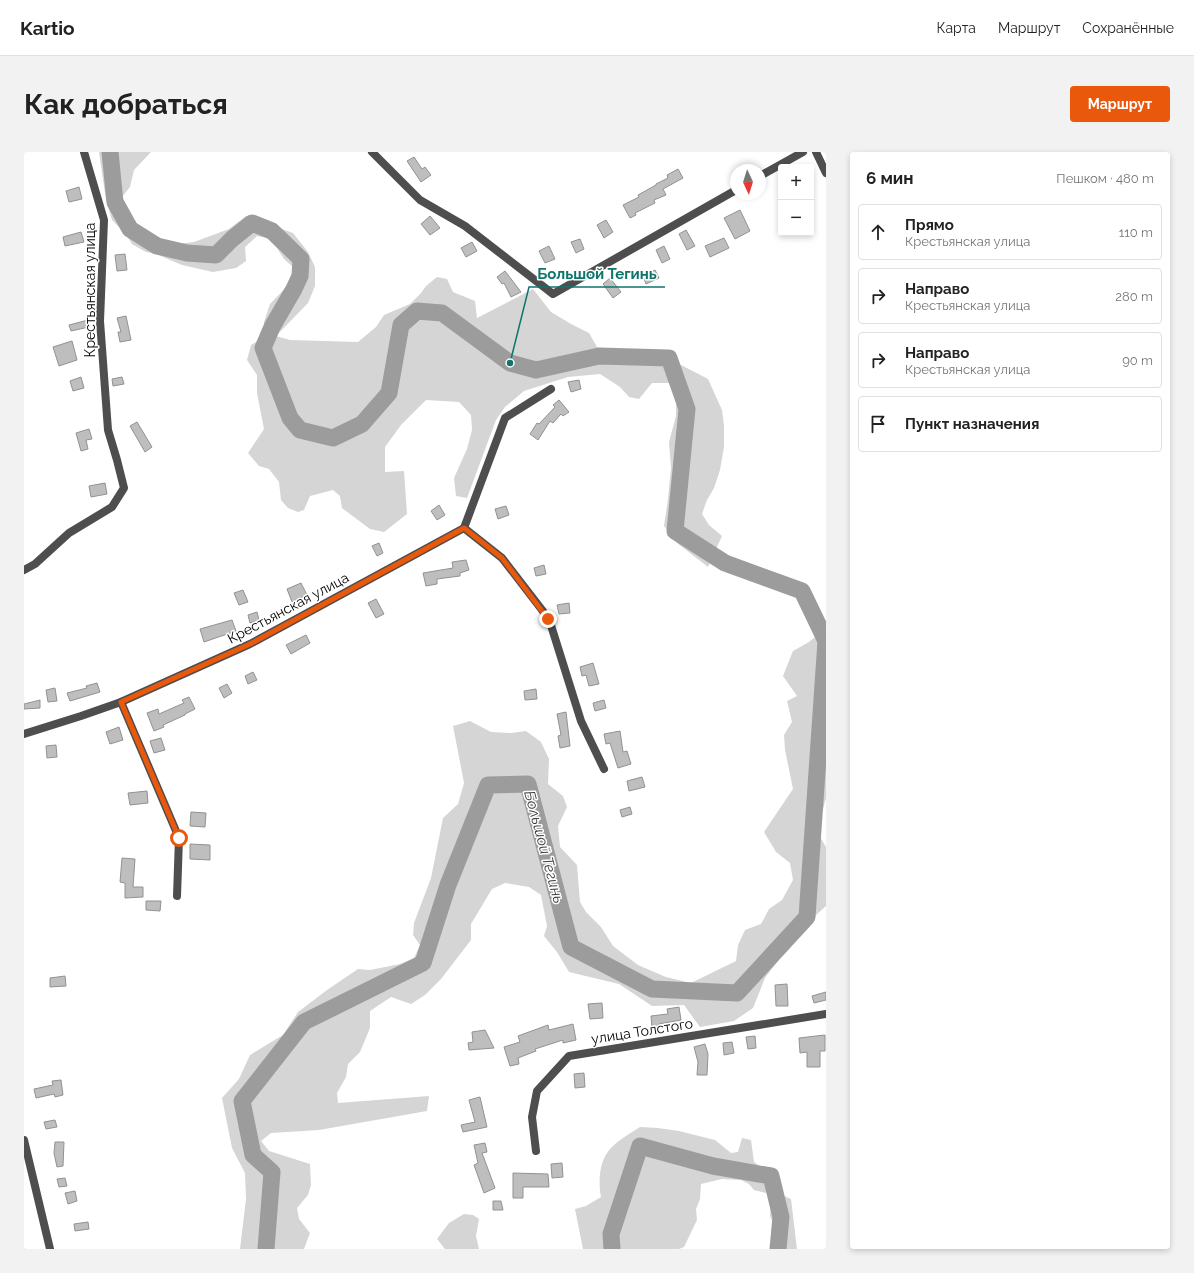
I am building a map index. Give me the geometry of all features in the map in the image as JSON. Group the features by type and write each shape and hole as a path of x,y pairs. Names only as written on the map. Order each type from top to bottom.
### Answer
{"street":[{"name":"Крестьянская улица","path":"24,570 36,564 69,533 112,507 124,488 118,460 108,430 100,321 104,220 84,152"},
{"path":"372,152 420,200 465,226 553,294 730,193"},
{"path":"766,173 803,152"},
{"path":"816,152 826,173"},
{"path":"551,389 505,418 464,528 502,558 548,619 581,721 604,769"},
{"name":"Крестьянская улица","path":"24,734 121,702 250,644 464,528"},
{"path":"121,702 179,838 177,896"},
{"name":"улица Толстого","path":"536,1151 532,1117 537,1091 569,1056 826,1014"},
{"path":"24,1140 50,1249"}],"shaded area":[{"path":"99,152 151,152 134,170 130,187 122,197 140,229 171,245 194,242 229,229 246,216 293,233 308,252 315,267 315,286 308,303 276,336 290,340 358,342 376,327 384,315 410,304 426,286 437,277 447,279 453,292 475,301 477,318 533,289 551,312 589,333 597,347 636,365 681,365 708,379 722,410 724,447 720,470 714,488 707,500 702,514 709,525 722,536 708,567 677,543 664,526 671,468 669,442 676,416 676,398 669,383 652,383 639,399 629,397 620,387 600,374 568,377 524,391 505,407 496,420 467,498 456,496 454,478 467,449 472,430 471,415 459,402 426,400 401,425 385,447 385,472 404,471 407,514 384,532 370,529 342,508 340,496 333,490 310,496 304,510 298,512 288,508 281,500 279,482 269,469 259,466 248,453 264,429 257,393 257,375 247,360 251,345 269,334 264,322 270,304 290,283 293,267 284,259 277,248 267,238 257,236 245,247 246,261 236,268 213,272 182,265 156,254 146,252 132,244 125,233 112,220 106,200"},
{"path":"826,628 826,798 817,832 826,847 826,906 816,915 765,978 753,1008 734,1021 700,1027 684,1005 652,1006 619,984 569,972 557,952 544,936 547,926 541,895 529,887 505,883 492,889 471,924 471,940 441,979 425,995 411,1004 391,997 370,1011 370,1028 360,1052 348,1064 346,1077 337,1093 338,1103 429,1096 427,1111 319,1130 271,1133 261,1141 269,1151 310,1164 311,1185 308,1195 297,1208 299,1219 310,1233 304,1249 240,1249 246,1199 245,1173 232,1148 222,1098 239,1079 250,1055 283,1035 298,1012 327,990 358,969 370,970 400,964 414,958 420,945 413,935 414,923 431,878 443,818 458,804 464,783 453,726 470,721 491,732 511,733 526,731 541,742 549,759 548,784 563,796 567,807 558,826 560,847 577,865 580,902 586,912 601,927 613,946 638,965 666,977 691,983 736,961 738,945 745,930 761,924 769,909 782,900 793,880 790,863 776,852 764,832 793,789 785,750 784,735 792,722 787,701 797,696 783,676 793,651 809,642"},
{"path":"640,1127 679,1131 715,1140 731,1153 738,1152 742,1138 751,1140 754,1162 768,1172 777,1176 780,1184 766,1193 754,1190 749,1184 741,1180 722,1179 701,1184 700,1199 696,1209 697,1220 684,1247 679,1249 583,1249 575,1209 586,1206 601,1197 600,1170 604,1158 615,1144"},
{"path":"784,1196 791,1199 797,1249 773,1249 776,1238 774,1225 770,1216 771,1203"},
{"path":"464,1214 473,1215 479,1219 476,1236 479,1249 445,1249 437,1239 449,1223"}],"building":[{"path":"414,157 422,169 425,167 431,175 421,182 407,161"},
{"path":"678,169 683,178 663,189 666,195 654,200 655,203 635,213 636,215 630,218 623,205 639,197 638,195 668,178 667,175"},
{"path":"79,187 82,199 69,202 66,191"},
{"path":"740,210 750,231 735,239 724,218"},
{"path":"430,216 440,228 430,235 421,224"},
{"path":"606,220 613,232 604,238 597,225"},
{"path":"686,230 695,246 687,250 679,234"},
{"path":"81,232 84,242 65,246 63,237"},
{"path":"724,238 729,248 710,257 705,246"},
{"path":"580,239 584,249 576,253 571,242"},
{"path":"472,242 477,251 466,257 461,248"},
{"path":"549,246 555,259 545,263 539,251"},
{"path":"664,246 670,259 662,263 656,250"},
{"path":"125,254 127,270 117,271 115,255"},
{"path":"655,270 659,278 646,284 643,276"},
{"path":"505,271 521,292 511,297 504,283 502,284 497,277"},
{"path":"610,278 621,292 613,298 603,284"},
{"path":"126,316 131,340 120,342 118,332 121,332 117,318"},
{"path":"88,320 89,327 71,331 69,325"},
{"path":"72,341 77,360 59,366 53,347"},
{"path":"81,377 84,388 73,391 70,381"},
{"path":"122,377 124,384 113,386 112,379"},
{"path":"579,380 581,389 571,392 568,382"},
{"path":"559,400 569,412 563,416 561,414 553,423 550,421 538,440 530,434 537,423 539,424 555,407 553,405"},
{"path":"137,422 152,447 145,452 130,426"},
{"path":"89,429 92,439 86,440 88,449 81,451 76,433"},
{"path":"105,483 107,494 91,497 89,486"},
{"path":"439,505 445,515 437,520 431,511"},
{"path":"506,506 509,515 498,519 495,509"},
{"path":"379,543 383,553 377,556 372,546"},
{"path":"466,560 469,570 460,573 460,576 437,579 437,584 426,586 423,573 453,568 452,562"},
{"path":"544,565 546,574 536,576 534,568"},
{"path":"301,583 307,595 292,602 287,589"},
{"path":"243,590 248,602 239,605 234,593"},
{"path":"376,599 384,614 376,618 368,603"},
{"path":"569,603 570,613 559,614 557,605"},
{"path":"257,612 259,620 250,623 248,615"},
{"path":"232,620 236,631 204,642 200,629"},
{"path":"306,635 310,643 291,654 286,645"},
{"path":"593,663 599,684 589,686 586,675 582,676 580,667"},
{"path":"253,672 257,680 248,684 245,676"},
{"path":"97,683 100,692 70,701 67,693 87,688 86,686"},
{"path":"227,684 232,693 224,698 219,688"},
{"path":"55,688 57,701 48,702 46,690"},
{"path":"536,689 537,699 525,700 524,691"},
{"path":"189,697 195,709 163,725 164,727 154,731 147,713 158,709 159,714 184,703 182,700"},
{"path":"40,700 40,708 24,709 24,704"},
{"path":"604,700 606,708 595,711 593,703"},
{"path":"566,712 570,746 560,748 558,736 561,735 557,714"},
{"path":"119,727 123,740 110,744 106,732"},
{"path":"620,731 623,752 627,751 631,764 618,768 610,743 606,744 604,734"},
{"path":"161,738 165,750 154,753 150,741"},
{"path":"56,745 57,757 47,758 46,746"},
{"path":"642,777 645,787 629,791 627,781"},
{"path":"147,791 148,803 130,805 128,793"},
{"path":"630,807 632,814 622,817 620,810"},
{"path":"191,812 206,813 205,827 190,826"},
{"path":"190,844 210,845 210,860 190,859"},
{"path":"122,858 135,859 133,887 143,887 143,897 125,898 125,883 120,882"},
{"path":"146,901 161,901 160,911 146,910"},
{"path":"65,976 66,986 50,987 50,978"},
{"path":"787,984 788,1006 776,1006 775,985"},
{"path":"826,992 826,1000 814,1003 812,996"},
{"path":"602,1003 603,1018 590,1019 588,1004"},
{"path":"679,1007 681,1020 659,1024 659,1028 652,1028 651,1016 668,1014 667,1009"},
{"path":"573,1024 576,1040 563,1043 563,1040 535,1049 536,1051 518,1058 519,1064 510,1066 504,1047 520,1042 518,1036 548,1025 549,1030"},
{"path":"485,1030 494,1048 469,1050 468,1043 473,1042 472,1032"},
{"path":"825,1035 825,1051 820,1051 820,1067 807,1067 807,1052 800,1053 799,1038"},
{"path":"755,1036 756,1048 748,1049 746,1037"},
{"path":"732,1042 734,1053 724,1055 723,1043"},
{"path":"705,1044 708,1054 707,1075 697,1075 698,1062 694,1047"},
{"path":"584,1073 585,1087 575,1088 574,1074"},
{"path":"61,1080 63,1095 55,1097 54,1094 36,1098 34,1089 53,1085 52,1081"},
{"path":"480,1097 487,1127 463,1132 461,1125 475,1122 469,1100"},
{"path":"55,1120 57,1127 46,1129 44,1122"},
{"path":"55,1142 64,1142 63,1166 57,1167 54,1153"},
{"path":"485,1143 487,1152 482,1153 495,1188 484,1193 474,1165 478,1163 474,1145"},
{"path":"562,1163 563,1177 552,1178 551,1164"},
{"path":"513,1173 548,1174 549,1187 523,1187 523,1198 513,1198"},
{"path":"65,1178 67,1186 59,1187 57,1179"},
{"path":"75,1191 77,1201 68,1204 65,1193"},
{"path":"493,1201 501,1201 503,1210 493,1210"},
{"path":"88,1222 89,1229 75,1231 74,1224"}],"waterway":[{"name":"Большой Тегинь","path":"110,152 115,202 130,229 157,246 187,253 216,255 232,239 252,223 272,231 301,259 300,276 272,327 263,348 290,418 300,430 333,438 362,424 389,393 401,325 417,311 442,313 510,363 536,370 599,356 669,358 687,409 675,531 725,563 802,591 826,641"},
{"name":"Большой Тегинь","path":"266,1249 272,1172 253,1155 242,1101 304,1022 423,963 448,885 488,785 528,784 571,947 652,989 737,993 807,917 826,641"},
{"name":"Большой Тегинь","path":"612,1249 611,1234 640,1146 713,1166 771,1176 781,1217 778,1249"}],"place":[{"name":"Большой Тегинь","path":"510,363"}],"route":[{"path":"179,838 121,702 250,644 464,528 502,558 548,619"}]}
